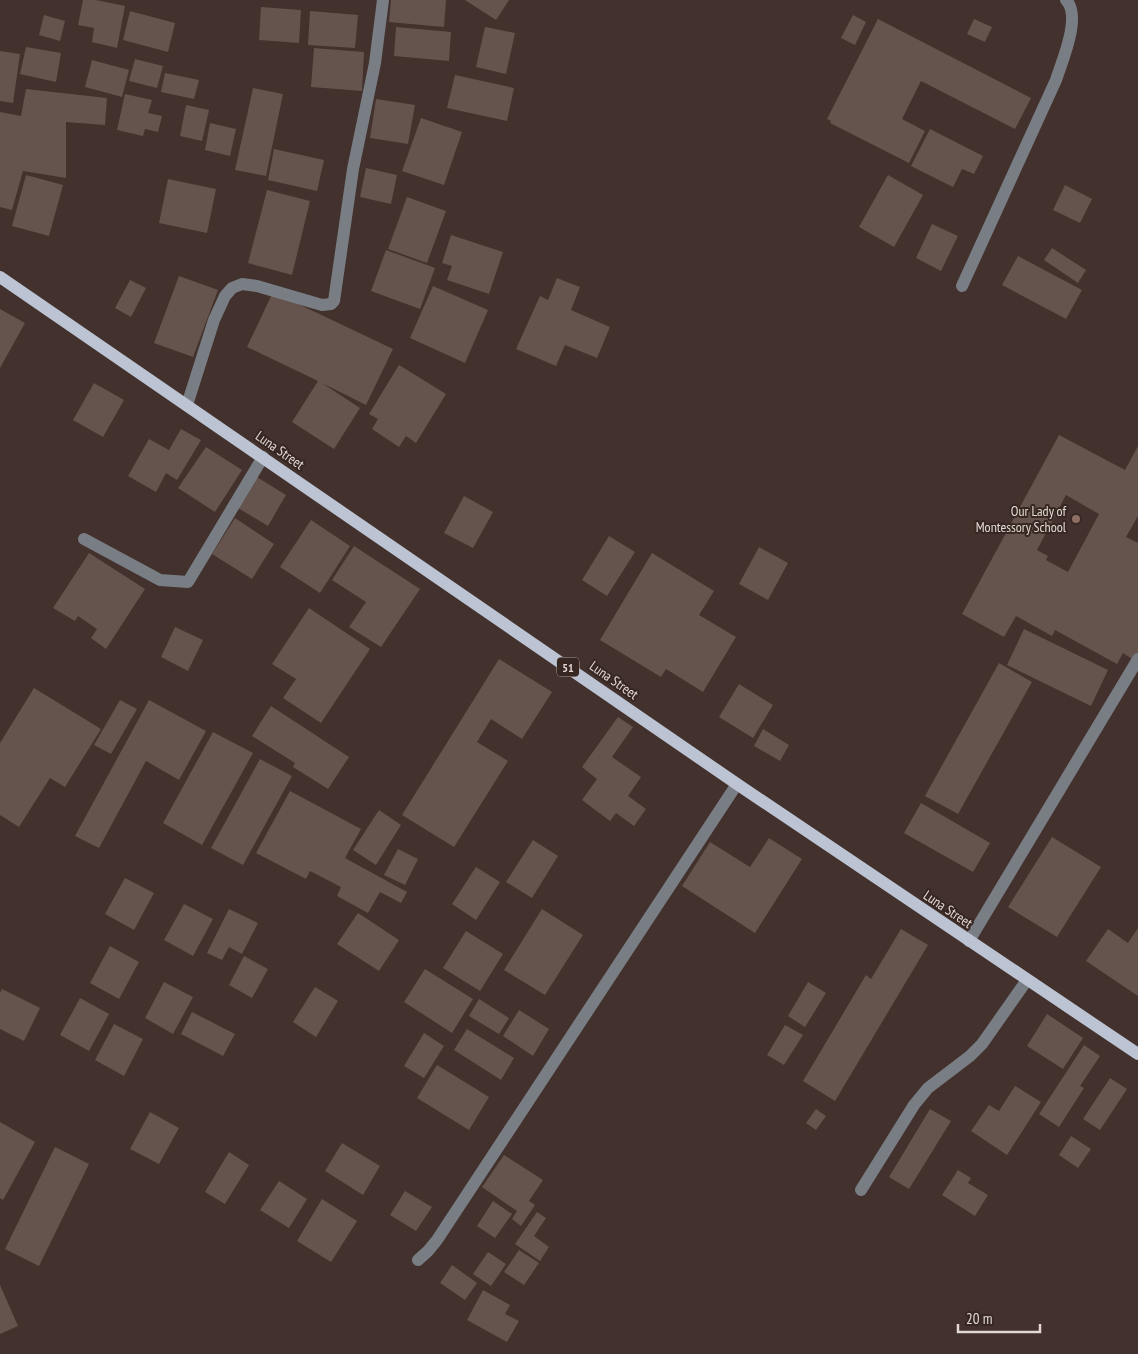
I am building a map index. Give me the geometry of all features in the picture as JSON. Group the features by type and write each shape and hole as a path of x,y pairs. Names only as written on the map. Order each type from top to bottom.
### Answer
{"main road":[{"name":"Luna Street","path":"0,277 737,784 1138,1054"}],"street":[{"path":"187,405 214,320 225,296 232,288 242,284 256,286 322,305 331,304 334,301 353,169 375,63 383,0"},
{"path":"962,286 1056,80 1068,46 1071,27 1072,14 1069,3 1066,0"},
{"path":"84,539 160,580 188,582 263,457"},
{"path":"969,941 1138,659"},
{"path":"418,1260 436,1240 737,784"},
{"path":"861,1190 914,1105 928,1088 970,1056 982,1044 1027,980"}],"building":[{"path":"83,0 96,0 125,6 117,48 92,42 94,28 78,25"},
{"path":"391,0 446,0 444,27 389,22"},
{"path":"465,0 509,0 496,20"},
{"path":"261,7 301,10 299,43 259,40"},
{"path":"130,11 175,23 168,52 123,40"},
{"path":"310,11 358,15 355,48 308,45"},
{"path":"44,15 65,21 60,41 39,35"},
{"path":"853,15 866,22 855,45 841,38"},
{"path":"878,19 1031,98 1015,129 921,81 902,119 925,131 909,163 830,123 831,121 827,119"},
{"path":"974,19 992,27 985,42 967,34"},
{"path":"396,27 451,32 449,61 394,56"},
{"path":"485,27 515,33 506,74 476,67"},
{"path":"26,47 61,53 56,82 20,74"},
{"path":"314,48 364,52 362,91 311,87"},
{"path":"0,51 20,54 13,103 0,101"},
{"path":"135,59 163,66 157,88 129,81"},
{"path":"92,60 129,70 122,97 85,87"},
{"path":"165,73 199,80 194,99 161,92"},
{"path":"455,75 514,88 507,121 447,108"},
{"path":"253,88 283,94 266,176 235,170"},
{"path":"26,89 107,98 105,125 66,122 66,178 23,171 12,210 0,207 0,112 21,116"},
{"path":"125,94 152,100 148,113 162,116 158,132 145,129 143,136 117,130"},
{"path":"376,99 415,105 408,144 370,138"},
{"path":"186,105 209,110 202,141 180,136"},
{"path":"421,118 462,132 444,185 402,171"},
{"path":"210,123 236,129 230,156 205,150"},
{"path":"930,129 983,156 974,174 962,169 953,187 911,166"},
{"path":"274,149 324,160 317,191 268,180"},
{"path":"366,168 397,175 391,204 360,197"},
{"path":"26,175 63,185 49,236 12,226"},
{"path":"888,175 923,195 894,247 859,227"},
{"path":"168,179 216,189 207,233 159,223"},
{"path":"1065,185 1092,199 1080,223 1053,210"},
{"path":"267,190 310,201 292,275 248,263"},
{"path":"407,197 446,211 427,263 388,249"},
{"path":"932,224 958,236 941,271 916,258"},
{"path":"451,235 503,252 489,294 447,280 452,266 442,263"},
{"path":"1052,248 1086,270 1078,283 1044,260"},
{"path":"386,250 435,268 420,309 371,291"},
{"path":"1018,256 1082,290 1066,319 1002,285"},
{"path":"179,276 218,290 193,357 154,343"},
{"path":"557,278 580,287 571,310 610,327 597,358 565,345 556,366 516,349 540,296 548,300"},
{"path":"130,280 146,288 131,317 115,308"},
{"path":"433,286 488,310 465,363 410,338"},
{"path":"273,292 393,349 366,405 322,383 360,408 334,449 292,422 318,381 247,347"},
{"path":"0,309 25,323 0,368"},
{"path":"399,365 446,394 416,443 406,436 399,447 372,429 378,419 369,414"},
{"path":"94,383 124,400 103,437 73,420"},
{"path":"181,429 201,440 177,480 166,473 156,492 128,476 149,439 169,450"},
{"path":"1059,435 1125,470 1138,446 1138,516 1126,537 1138,543 1138,656 1135,661 1123,653 1117,664 1055,630 1052,636 1016,616 1004,637 962,614","holes":["1066,495 1099,514 1068,572 1046,560 1048,556 1037,550"]},
{"path":"206,447 242,470 215,512 178,488"},
{"path":"257,477 286,495 268,526 238,508"},
{"path":"464,496 493,512 473,548 444,533"},
{"path":"235,518 274,544 252,579 212,554"},
{"path":"311,520 350,546 320,593 280,567"},
{"path":"609,536 635,552 607,596 582,580"},
{"path":"354,546 420,589 381,647 349,627 366,602 332,580"},
{"path":"759,547 788,563 768,600 739,584"},
{"path":"89,553 145,589 106,649 91,638 97,629 78,616 75,621 53,608"},
{"path":"652,553 714,591 699,615 736,637 703,692 666,669 661,677 600,640"},
{"path":"309,608 370,649 321,723 283,698 296,679 272,664"},
{"path":"175,627 203,640 188,671 161,657"},
{"path":"1024,629 1108,670 1091,706 1007,665"},
{"path":"499,659 552,692 522,739 491,719 477,742 508,761 454,847 402,815"},
{"path":"999,663 1032,682 958,814 925,796"},
{"path":"739,684 773,705 753,738 719,717"},
{"path":"34,688 101,729 65,787 50,778 19,827 0,815 0,743"},
{"path":"120,700 137,709 111,754 94,745"},
{"path":"149,700 206,731 179,780 146,761 99,848 75,836"},
{"path":"271,706 349,757 328,789 293,767 295,763 252,736"},
{"path":"618,717 633,727 612,757 641,777 628,796 646,809 634,826 616,813 610,821 582,800 597,779 582,767"},
{"path":"763,729 789,745 780,761 754,746"},
{"path":"213,732 253,753 202,845 163,823"},
{"path":"260,759 292,776 243,865 211,848"},
{"path":"290,791 361,829 345,858 407,892 401,903 380,892 368,913 337,896 341,887 310,871 306,879 256,853"},
{"path":"921,803 990,843 973,872 904,833"},
{"path":"379,810 401,825 376,865 353,850"},
{"path":"1052,837 1101,867 1057,937 1008,907"},
{"path":"769,838 802,859 755,933 682,886 710,842 750,867"},
{"path":"533,840 558,856 532,898 506,882"},
{"path":"398,849 418,859 405,885 384,875"},
{"path":"476,867 500,882 476,920 452,904"},
{"path":"125,878 154,893 134,930 105,914"},
{"path":"184,904 213,919 193,956 164,940"},
{"path":"229,909 258,923 242,954 229,947 222,960 207,953"},
{"path":"542,909 583,935 545,995 504,970"},
{"path":"358,913 399,940 379,971 337,944"},
{"path":"1138,928 1138,996 1086,961 1108,929 1128,943"},
{"path":"901,929 928,945 835,1101 803,1081 866,975 871,979"},
{"path":"466,931 503,954 480,991 443,968"},
{"path":"110,946 139,962 119,999 90,983"},
{"path":"244,956 268,969 252,998 229,985"},
{"path":"425,969 473,999 452,1033 404,1002"},
{"path":"164,982 193,997 173,1034 145,1018"},
{"path":"808,982 826,993 805,1027 788,1016"},
{"path":"315,987 338,1001 316,1037 293,1022"},
{"path":"2,989 40,1008 24,1041 0,1029 0,993"},
{"path":"80,998 109,1014 89,1051 60,1035"},
{"path":"479,999 509,1018 499,1034 469,1016"},
{"path":"519,1010 549,1029 533,1056 503,1036"},
{"path":"192,1012 235,1034 223,1056 181,1034"},
{"path":"1047,1014 1083,1038 1063,1069 1027,1046"},
{"path":"114,1024 143,1039 124,1076 95,1060"},
{"path":"785,1025 803,1035 784,1065 767,1055"},
{"path":"467,1029 514,1058 501,1080 454,1050"},
{"path":"424,1033 444,1046 424,1078 404,1066"},
{"path":"1084,1045 1100,1056 1080,1086 1084,1088 1059,1127 1039,1114"},
{"path":"437,1065 489,1097 469,1130 417,1098"},
{"path":"1110,1078 1127,1089 1100,1130 1083,1119"},
{"path":"1015,1086 1041,1102 1007,1155 971,1131 989,1105 999,1111"},
{"path":"816,1109 826,1116 816,1130 806,1123"},
{"path":"930,1109 951,1121 909,1189 889,1177"},
{"path":"150,1112 179,1128 159,1164 130,1149"},
{"path":"0,1122 35,1142 3,1200 0,1198"},
{"path":"1071,1136 1091,1149 1078,1168 1059,1155"},
{"path":"342,1143 380,1166 363,1195 325,1171"},
{"path":"55,1147 89,1164 39,1266 5,1249"},
{"path":"229,1152 249,1165 225,1204 205,1192"},
{"path":"504,1155 543,1180 529,1201 535,1205 521,1226 512,1219 517,1211 482,1187"},
{"path":"958,1170 971,1178 968,1183 988,1195 975,1216 942,1195"},
{"path":"279,1181 307,1199 289,1228 260,1210"},
{"path":"405,1191 432,1207 416,1231 390,1215"},
{"path":"322,1199 357,1221 331,1262 297,1241"},
{"path":"493,1201 512,1214 495,1238 477,1226"},
{"path":"537,1212 546,1218 534,1236 549,1247 540,1261 515,1244"},
{"path":"519,1250 539,1263 524,1285 504,1272"},
{"path":"488,1252 506,1264 491,1286 473,1274"},
{"path":"452,1265 477,1283 465,1300 440,1283"},
{"path":"0,1285 18,1326 0,1334"},
{"path":"483,1290 510,1305 505,1314 519,1321 507,1342 467,1320"}],"place":[{"name":"Our Lady of Montessory School","path":"1076,519"}]}
